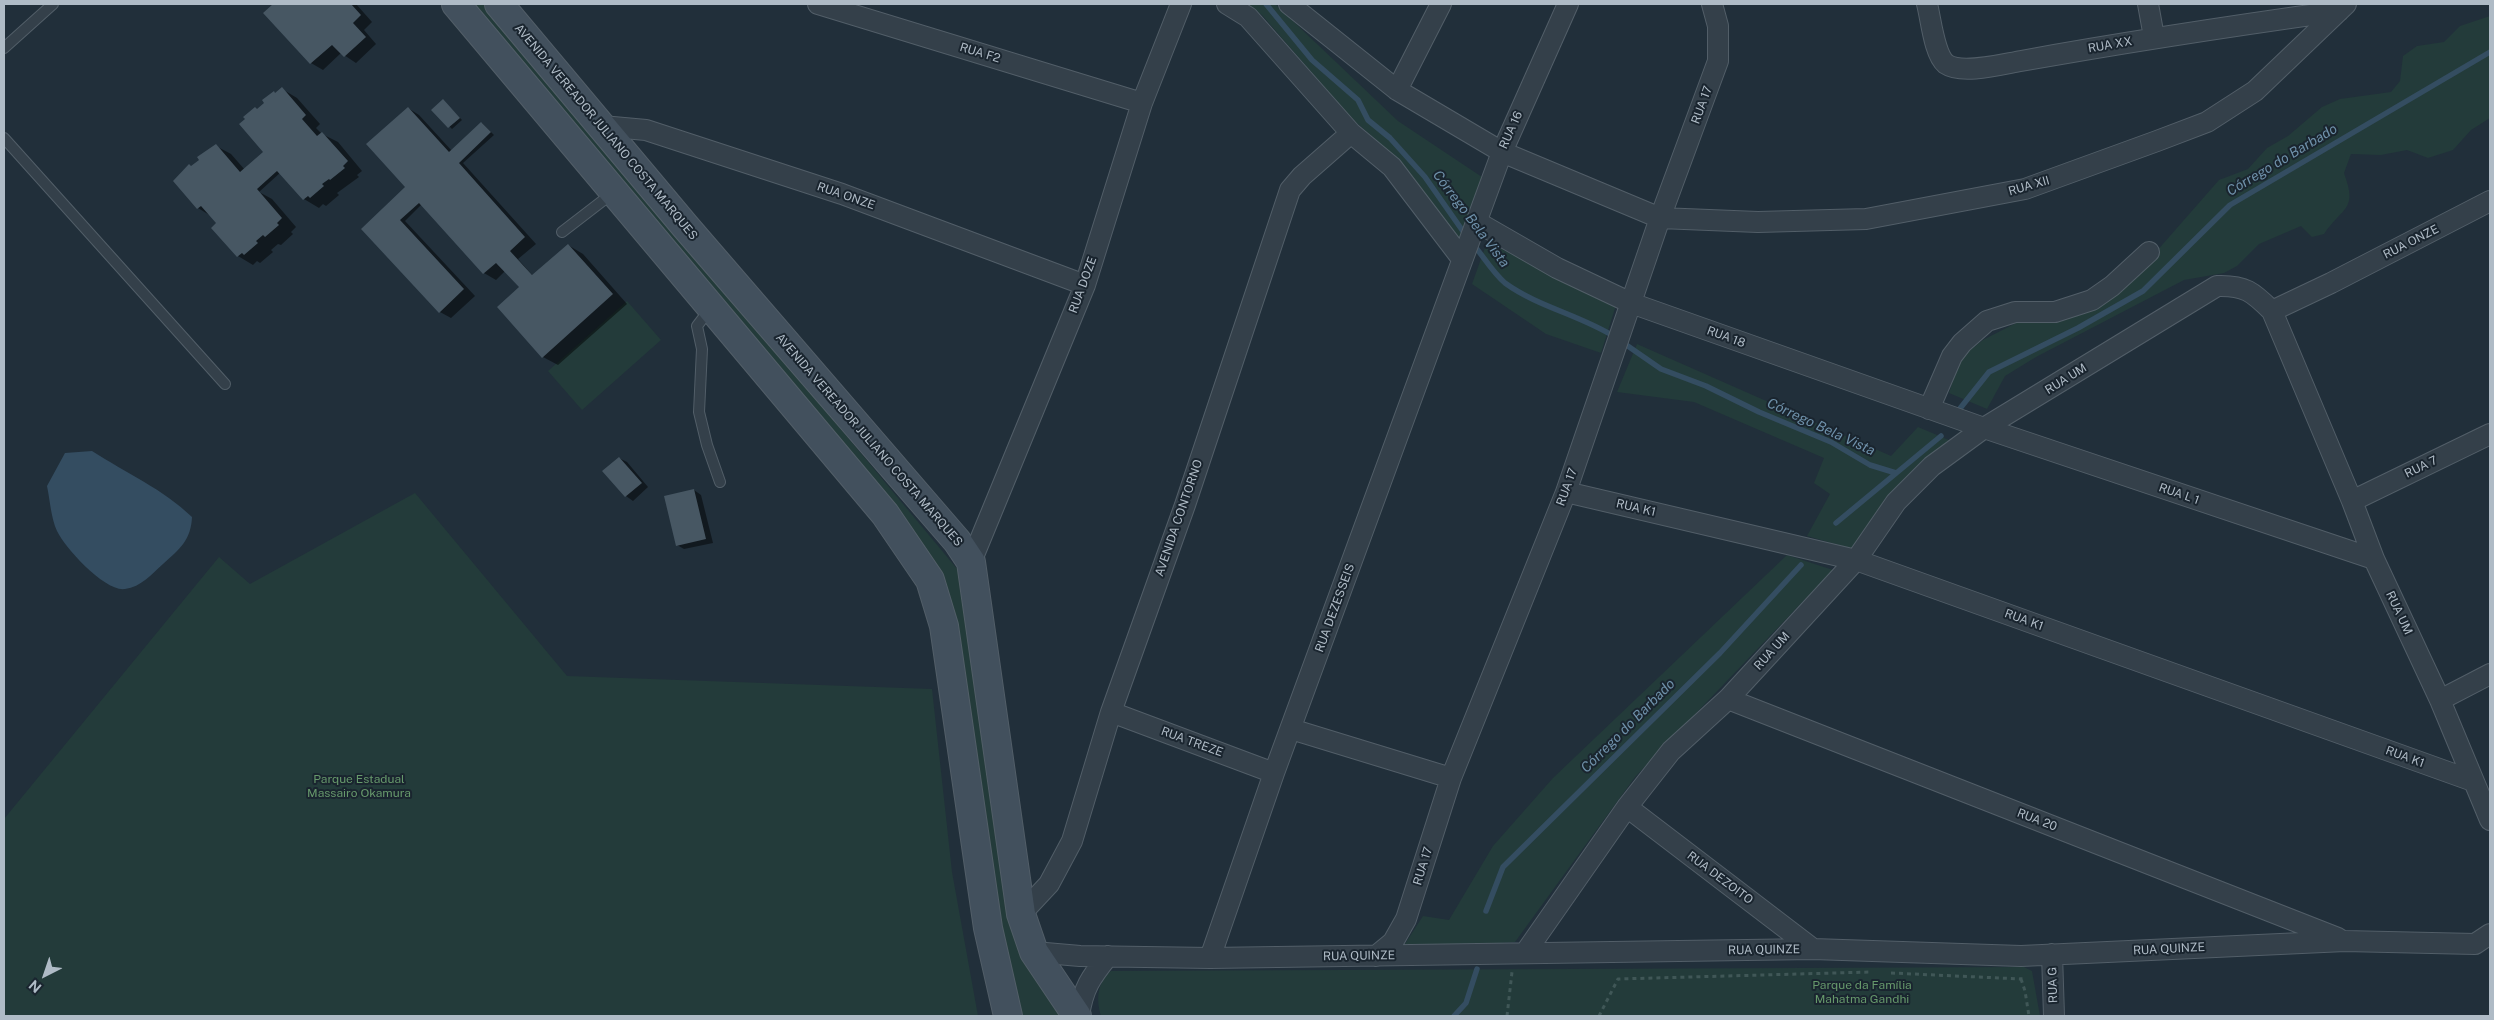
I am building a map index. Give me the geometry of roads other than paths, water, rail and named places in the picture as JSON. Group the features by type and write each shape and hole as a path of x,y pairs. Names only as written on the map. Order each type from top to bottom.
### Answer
{"main road":[{"path":"456,4 885,514 930,580 944,626 988,928 1008,1016"},
{"name":"AVENIDA VEREADOR JULIANO COSTA MARQUES","path":"499,4 685,226 957,541 971,562 1021,914 1034,952 1078,1016"}],"street":[{"name":"RUA F2","path":"818,4 871,11 1142,103"},
{"name":"RUA DOZE","path":"971,562 1085,285 1142,103 1181,4"},
{"path":"1227,4 1248,17 1351,133 1392,167 1463,256"},
{"path":"1289,4 1397,90 1502,152 1660,218"},
{"path":"1397,90 1440,4"},
{"name":"RUA 16","path":"1463,256 1502,152 1568,4"},
{"name":"RUA 17","path":"1376,956 1393,942 1406,919 1450,778 1566,492 1660,218 1718,61 1718,26 1712,4"},
{"name":"RUA XX","path":"1927,4 1939,56 1947,65 1960,69 1989,66 2342,7"},
{"path":"2148,4 2154,37"},
{"name":"RUA XII","path":"1660,218 1758,222 1866,220 2025,189 2207,122 2255,90 2342,7"},
{"name":"RUA ONZE","path":"602,126 646,130 815,185 1085,285"},
{"name":"AVENIDA CONTORNO","path":"1021,914 1049,884 1072,841 1111,712 1185,504 1290,190 1302,176 1351,133"},
{"name":"RUA ONZE","path":"2272,311 2331,284 2490,201"},
{"name":"RUA 18","path":"1476,225 1557,268 1631,303 1984,428"},
{"path":"1929,409 1952,356 1962,343 1987,321 2015,312 2056,312 2092,300 2112,286 2149,252"},
{"name":"RUA DEZESSEIS","path":"1210,958 1274,773 1463,256"},
{"name":"RUA UM","path":"1525,953 1626,807 1672,751 1728,699 1856,560 1896,502 1932,466 1984,428 2217,286 2234,285 2253,292 2272,311 2352,501 2374,559 2440,700 2490,820"},
{"name":"RUA L 1","path":"1984,428 2374,559"},
{"name":"RUA 7","path":"2352,501 2490,434"},
{"name":"RUA K1","path":"1566,492 1856,560 2473,781"},
{"path":"2440,700 2490,674"},
{"name":"RUA 20","path":"1728,699 2345,941"},
{"name":"RUA TREZE","path":"1111,712 1274,773"},
{"path":"1291,729 1450,778"},
{"name":"RUA DEZOITO","path":"1626,807 1813,949"},
{"name":"RUA QUINZE","path":"1034,952 1210,958 1813,949 2021,956 2345,941 2475,944 2490,934"},
{"name":"RUA G","path":"2052,954 2054,1016"},
{"path":"1078,1016 1082,996 1090,978 1108,956"}],"lane":[{"path":"4,48 53,4"},
{"path":"4,138 225,384"},
{"path":"562,232 614,192"},
{"path":"711,307 697,326 702,349 699,412 706,445 720,482"}],"water":[{"path":"92,451 157,490 192,517 184,544 146,580 131,588 117,588 107,584 86,568 61,538 53,520 47,486 65,453"}],"waterway":[{"name":"Córrego Bela Vista","path":"1266,4 1312,60 1358,100 1368,120 1390,138 1425,177 1467,237"},
{"name":"Córrego do Barbado","path":"1958,411 1989,372 2078,328 2143,291 2230,205 2490,52"},
{"name":"Córrego Bela Vista","path":"1473,244 1505,283 1545,305 1602,329 1615,337"},
{"name":"Córrego Bela Vista","path":"1622,342 1661,369 1706,386 1759,412 1831,442 1870,465 1896,473"},
{"name":"Córrego do Barbado","path":"1836,523 1941,436"},
{"name":"Córrego do Barbado","path":"1486,911 1503,867 1720,653 1801,565"},
{"name":"Córrego do Barbado","path":"1454,1016 1466,1003 1477,969"}],"park label":[{"name":"Parque Estadual Massairo Okamura","path":"359,786"},
{"name":"Parque da Família Mahatma Gandhi","path":"1862,992"}]}
